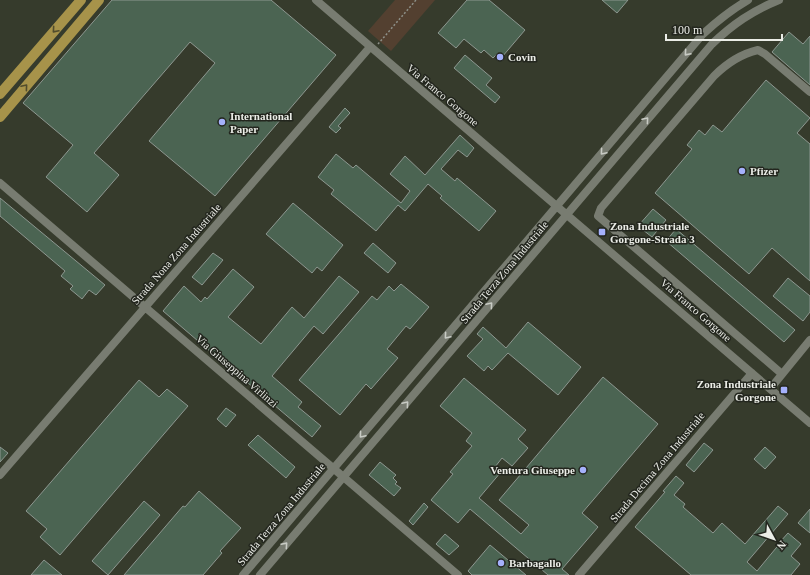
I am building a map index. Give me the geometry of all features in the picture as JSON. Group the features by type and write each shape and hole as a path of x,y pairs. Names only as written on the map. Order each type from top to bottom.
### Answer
{"main road":[{"path":"0,94 81,0"},
{"path":"0,117 99,0"}],"street":[{"name":"Via Franco Gorgone","path":"316,0 810,423"},
{"name":"Strada Terza Zona Industriale","path":"243,575 703,34 735,7 748,0"},
{"name":"Strada Terza Zona Industriale","path":"260,575 712,44 726,30 742,18 779,0"},
{"name":"Strada Nona Zona Industriale","path":"0,475 371,48"},
{"path":"782,374 598,216 601,208 714,76 722,68 746,52 758,50 765,54 810,92"},
{"name":"Via Giuseppina Virlinzi","path":"0,184 458,575"},
{"path":"770,389 810,340"},
{"name":"Strada Decima Zona Industriale","path":"579,575 752,373"}],"path":[{"path":"371,48 416,0"}],"shaded area":[{"path":"0,0 810,0 810,575 0,575"},
{"path":"395,0 435,0 391,51 368,31"}],"building":[{"name":"International Paper","path":"112,0 271,0 336,55 215,196 149,141 215,63 190,42 94,153 119,175 87,212 46,177 73,145 23,103"},
{"path":"467,0 489,0 525,30 502,57 498,53 493,58 484,50 481,53 464,39 456,48 438,33"},
{"path":"602,0 628,0 617,13"},
{"path":"789,32 803,44 810,36 810,85 772,52"},
{"path":"465,55 492,78 486,85 500,97 495,103 454,68"},
{"name":"Pfizer","path":"766,80 810,118 797,133 810,144 810,281 772,248 749,274 655,193 692,149 687,145 699,130 705,135 713,125 722,132"},
{"path":"345,108 350,113 338,126 341,128 336,133 329,127"},
{"path":"460,135 474,148 467,157 458,150 441,169 455,181 457,178 496,211 479,231 440,198 442,196 428,184 405,211 398,205 376,231 331,194 334,190 318,177 336,154 353,168 356,165 401,203 410,191 390,174 405,156 425,175"},
{"path":"0,198 105,285 96,295 89,290 82,299 70,289 73,286 61,276 65,271 0,216"},
{"path":"293,203 343,245 322,271 317,267 312,273 266,234"},
{"path":"653,209 666,220 652,237 638,226"},
{"path":"676,229 795,330 784,342 666,241"},
{"path":"373,243 396,263 388,273 364,253"},
{"path":"213,253 223,260 202,285 192,277"},
{"path":"233,269 254,287 228,317 261,344 292,307 304,318 339,276 359,292 323,334 314,326 272,376 302,402 298,407 321,426 312,437 248,383 249,381 242,375 240,377 163,311 184,286 201,302 205,297 207,299"},
{"path":"788,278 810,296 810,312 803,321 773,296"},
{"path":"401,284 429,307 410,329 406,326 387,349 398,358 371,389 366,384 340,415 299,380 372,296 377,300 389,286 394,291"},
{"path":"528,322 581,367 558,395 508,353 492,370 488,366 484,371 467,356 483,339 477,334 483,327 506,348"},
{"path":"603,377 658,424 582,513 598,527 562,569 569,575 548,575 470,509 458,523 431,500 453,474 450,472 472,446 466,441 472,433 440,406 464,378 526,430 518,439 528,448 512,466 502,458 495,467 501,472 479,498 521,534 529,525 499,500"},
{"path":"139,380 159,397 167,389 188,406 60,555 40,537 47,529 26,511"},
{"path":"226,408 236,415 226,427 217,419"},
{"path":"258,435 295,467 286,478 248,445"},
{"path":"704,443 713,450 694,472 686,465"},
{"path":"0,447 8,453 0,462"},
{"path":"765,447 776,457 765,469 754,459"},
{"path":"380,462 396,475 393,478 397,482 395,484 401,488 394,496 369,475"},
{"path":"676,476 684,483 674,495 685,504 683,507 713,533 722,523 745,544 778,506 788,514 747,562 757,571 788,533 801,544 791,556 800,564 791,575 691,575 635,527 665,492 663,491"},
{"path":"199,491 241,528 220,551 222,553 203,575 124,575 183,506 185,507"},
{"path":"144,501 160,515 108,575 92,561"},
{"path":"424,503 428,507 413,525 409,521"},
{"path":"810,509 810,533 798,523"},
{"path":"445,534 459,546 449,555 436,544"},
{"path":"490,545 526,575 472,575 468,571"},
{"path":"44,560 62,575 31,575"}],"place":[{"name":"Covin","path":"500,57"},
{"name":"International Paper","path":"222,122"},
{"name":"Pfizer","path":"742,171"},
{"name":"Zona Industriale Gorgone-Strada 3","path":"602,232"},
{"name":"Zona Industriale Gorgone","path":"784,390"},
{"name":"Ventura Giuseppe","path":"583,470"},
{"name":"Barbagallo","path":"501,563"}]}
